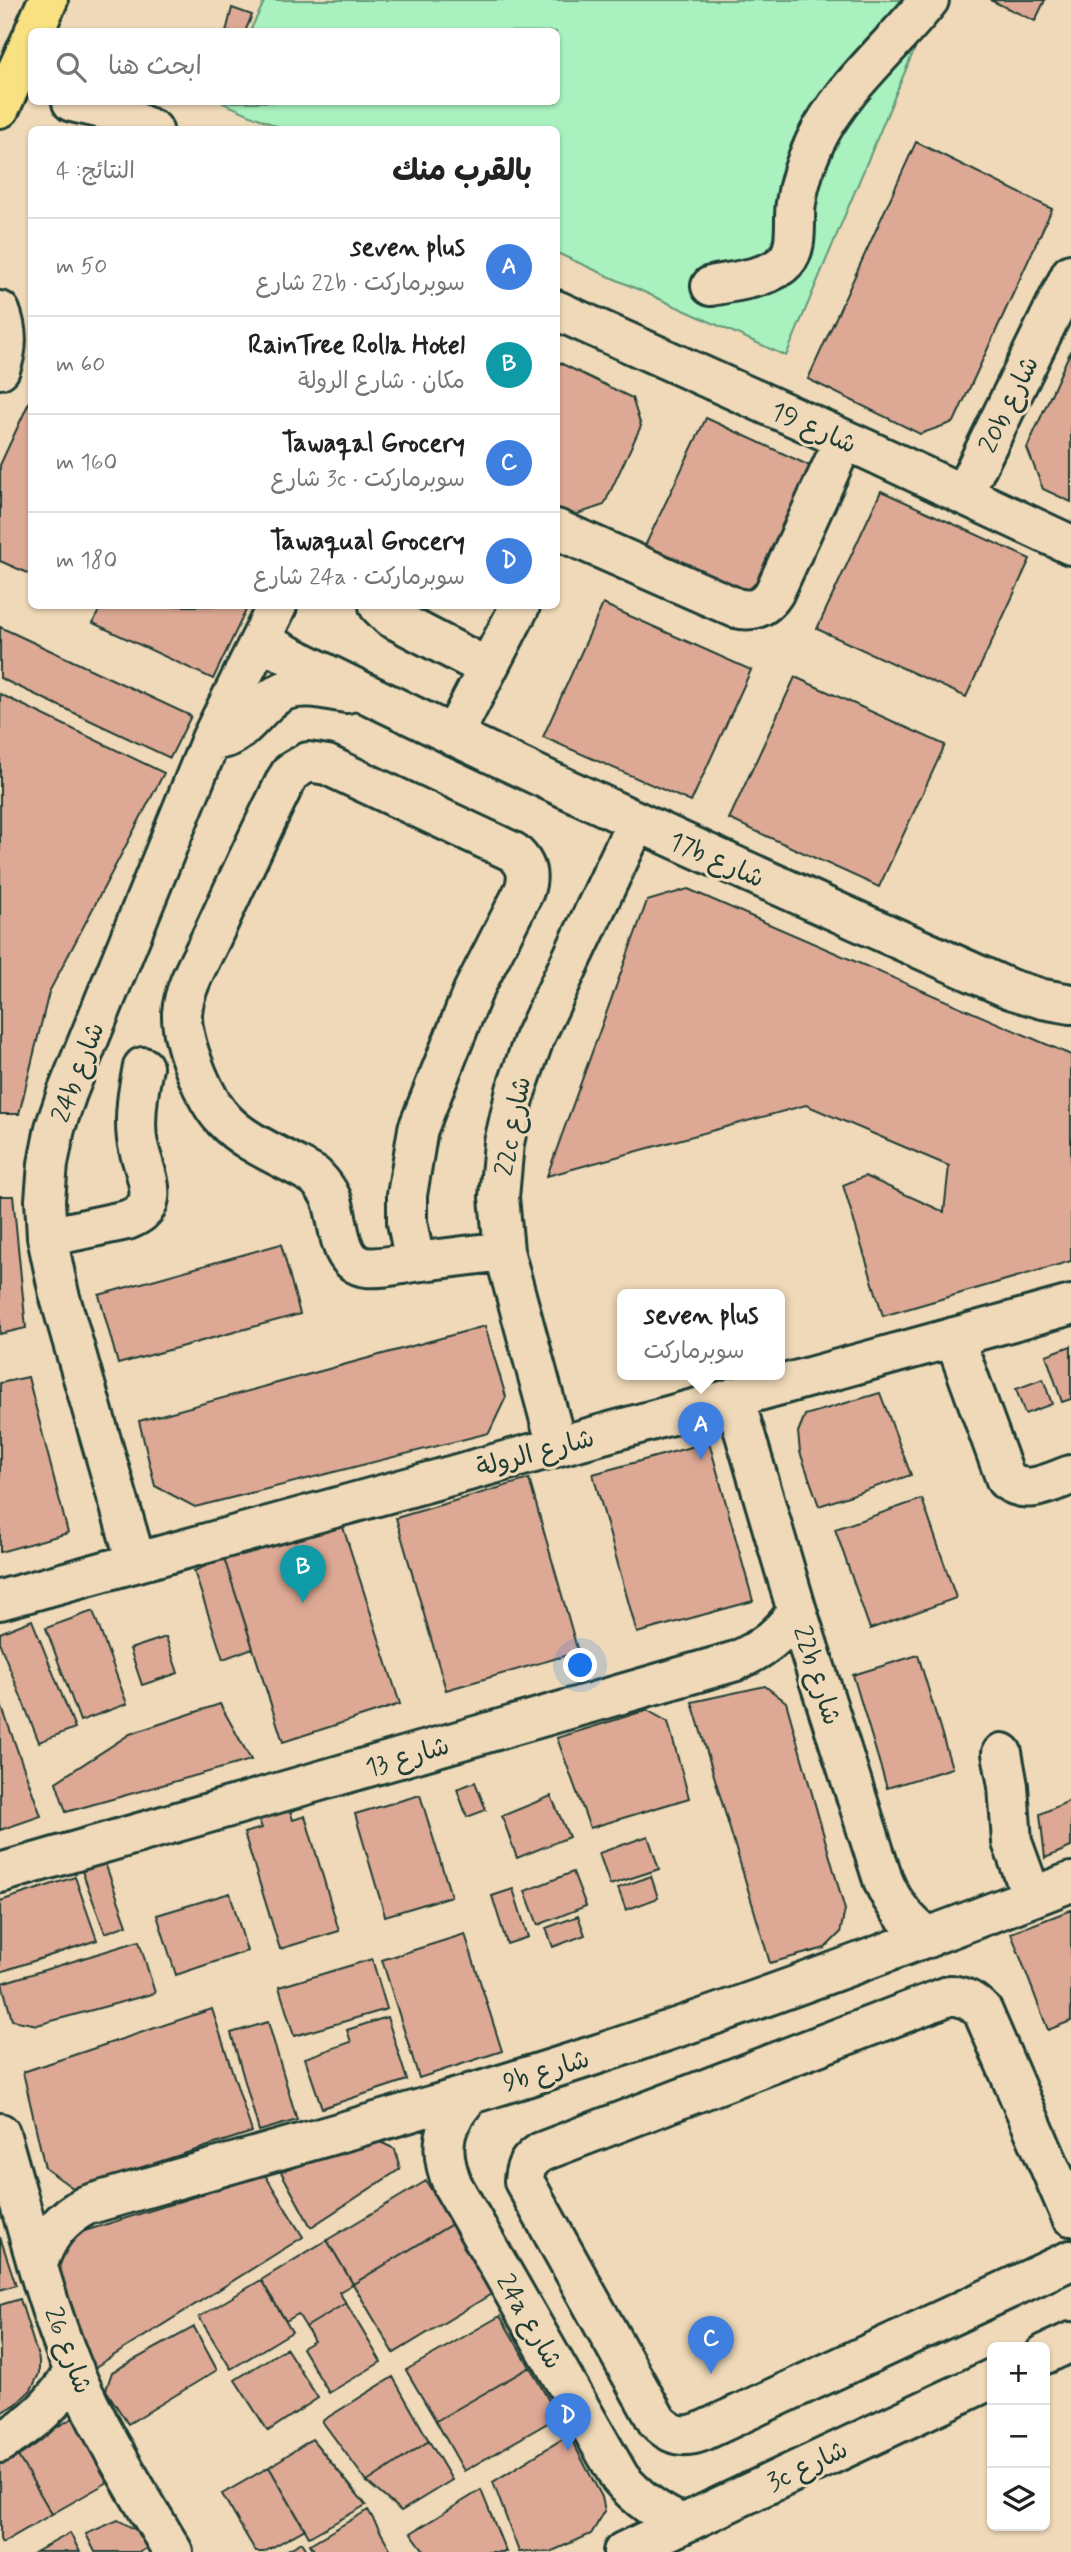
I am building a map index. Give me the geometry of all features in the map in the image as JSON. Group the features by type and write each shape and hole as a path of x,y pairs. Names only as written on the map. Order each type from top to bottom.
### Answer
{"main road":[{"path":"36,28 48,0"},
{"path":"0,108 28,46"}],"street":[{"path":"48,0 55,28"},
{"path":"710,286 762,274 786,261 793,244 795,205 800,183 816,141 840,102 929,0"},
{"path":"106,106 145,126"},
{"name":"20b شارع","path":"962,495 1071,274"},
{"path":"0,311 6,333 6,347 0,369"},
{"name":"شارع 19","path":"560,312 1071,545"},
{"path":"560,531 736,608 754,610 763,606 774,593 844,440"},
{"name":"24b شارع","path":"136,1562 59,1294 47,1237 45,1200 48,1164 66,1093 211,739 276,609"},
{"path":"382,609 390,617 488,668"},
{"path":"453,736 518,609"},
{"name":"17b شارع","path":"260,641 636,822 1010,989 1071,1004"},
{"name":"17b شارع","path":"211,739 218,741 233,736 264,703 286,690 312,687 370,696"},
{"path":"415,1262 407,1222 407,1195 418,1129 473,991 524,891 527,873 513,852 327,765 308,762 291,772 286,780 186,992 183,1028 206,1092 214,1108 239,1133 315,1176 323,1185 334,1207 344,1250 348,1257 363,1267 415,1262 504,1251"},
{"name":"22c شارع","path":"557,1446 504,1251 500,1224 501,1170 506,1130 516,1090 534,1039 636,822"},
{"path":"47,1237 127,1220 145,1209 149,1187 137,1138 136,1114 143,1067"},
{"name":"شارع الرولة","path":"0,1600 1071,1306"},
{"path":"954,1337 1006,1479 1023,1489 1034,1488 1071,1475"},
{"name":"22b شارع","path":"734,1397 797,1611 883,1880 900,1912 928,1938"},
{"name":"شارع 13","path":"0,1873 736,1661 771,1642 797,1611"},
{"path":"1002,1753 1008,1786 1012,1842 1032,1897"},
{"name":"9b شارع","path":"38,2264 46,2243 58,2225 71,2213 87,2205 472,2094 702,2020 928,1938 1071,1882"},
{"path":"1071,2216 984,2012 975,2003 951,1995 541,2152 531,2158 525,2169 524,2181 657,2421 678,2436 690,2436 703,2431 1071,2260"},
{"name":"24a شارع","path":"472,2094 458,2108 447,2126 444,2158 453,2186 620,2478 648,2505 683,2524"},
{"name":"شارع 26","path":"0,2133 12,2221 38,2264 74,2370 110,2444 173,2552"},
{"path":"1050,2352 1071,2342"},
{"path":"0,2443 44,2412 74,2370"},
{"name":"3c شارع","path":"623,2552 987,2381"}],"green space":[{"path":"265,0 935,0 786,356 560,254 560,126 276,126 228,105 560,105 560,28 251,28"}],"building":[{"path":"990,0 1045,0 1035,21"},
{"path":"232,8 252,15 247,28 227,28"},
{"path":"916,142 1052,209 954,422 920,434 808,379"},
{"path":"1071,350 1071,502 1043,489 1027,448"},
{"path":"560,363 632,398 641,426 604,505 569,517 560,512"},
{"path":"28,405 28,573 0,561 0,465"},
{"path":"706,418 821,471 759,602 644,548"},
{"path":"881,491 1030,559 966,697 817,629"},
{"path":"603,604 751,670 691,802 543,737"},
{"path":"100,609 247,609 213,679 93,623"},
{"path":"0,627 191,716 170,758 0,678"},
{"path":"795,677 945,745 879,887 729,819"},
{"path":"0,694 164,773 49,992 19,1114 0,1114"},
{"path":"688,889 1071,1055 1071,1261 883,1316 843,1185 865,1176 944,1212 949,1166 806,1105 547,1176 647,901"},
{"path":"0,1196 13,1196 26,1328 0,1334"},
{"path":"281,1244 300,1314 118,1364 99,1295"},
{"path":"485,1326 506,1397 489,1433 195,1507 155,1486 139,1421"},
{"path":"1071,1346 1071,1399 1062,1402 1046,1355"},
{"path":"28,1377 68,1533 0,1552 0,1383"},
{"path":"1043,1379 1052,1404 1025,1414 1016,1389"},
{"path":"880,1393 911,1475 819,1506 800,1452 798,1432 805,1415"},
{"path":"709,1442 753,1601 637,1633 593,1474"},
{"path":"529,1479 578,1652 446,1690 396,1518"},
{"path":"922,1499 956,1598 870,1629 835,1529"},
{"path":"341,1521 400,1704 283,1742 224,1558"},
{"path":"224,1558 253,1648 223,1659 194,1571"},
{"path":"93,1611 127,1704 80,1721 46,1628"},
{"path":"32,1620 75,1728 39,1742 0,1644 0,1633"},
{"path":"166,1637 178,1673 142,1685 130,1649"},
{"path":"918,1655 952,1768 887,1788 853,1675"},
{"path":"765,1686 786,1702 845,1910 840,1933 825,1948 770,1963 692,1702"},
{"path":"0,1702 41,1816 0,1830"},
{"path":"220,1704 251,1760 66,1812 56,1782 130,1734"},
{"path":"647,1710 668,1722 689,1798 590,1828 557,1738"},
{"path":"475,1782 486,1810 467,1817 457,1789"},
{"path":"420,1795 451,1896 385,1916 355,1814"},
{"path":"551,1796 569,1837 517,1858 502,1816"},
{"path":"1071,1800 1071,1847 1045,1858 1040,1814"},
{"path":"290,1810 293,1820 305,1816 339,1931 280,1949 244,1833 262,1828 259,1820"},
{"path":"648,1836 659,1869 610,1885 599,1853"},
{"path":"105,1863 127,1925 105,1933 82,1871"},
{"path":"573,1872 586,1906 538,1925 525,1891"},
{"path":"651,1876 658,1898 626,1910 618,1888"},
{"path":"75,1877 97,1940 0,1972 0,1901"},
{"path":"513,1889 528,1937 507,1944 492,1896"},
{"path":"230,1893 247,1951 176,1975 157,1915"},
{"path":"1071,1910 1071,2021 1048,2030 1011,1933"},
{"path":"578,1916 585,1935 553,1947 546,1928"},
{"path":"465,1934 502,2051 419,2078 382,1960"},
{"path":"139,1941 155,1993 37,2025 12,2020 2,1983"},
{"path":"372,1959 387,2009 294,2036 279,1987"},
{"path":"212,2009 252,2132 74,2189 45,2168 23,2072"},
{"path":"387,2017 407,2080 322,2108 305,2058 351,2042 347,2030"},
{"path":"268,2022 297,2120 259,2131 231,2033"},
{"path":"380,2142 395,2149 400,2169 311,2227 281,2172 364,2144"},
{"path":"265,2175 303,2237 92,2369 51,2261 62,2238"},
{"path":"426,2181 452,2224 353,2284 327,2240"},
{"path":"452,2224 493,2293 394,2353 353,2284"},
{"path":"0,2237 16,2285 0,2290"},
{"path":"327,2240 353,2284 339,2292 346,2303 306,2327 298,2314 286,2321 261,2280"},
{"path":"261,2280 292,2332 231,2369 199,2317"},
{"path":"20,2299 39,2360 39,2374 31,2390 15,2405 0,2413 0,2305"},
{"path":"346,2303 381,2362 329,2393 302,2348 314,2341 306,2327"},
{"path":"500,2316 530,2367 436,2421 406,2370"},
{"path":"194,2327 217,2370 128,2424 106,2390 112,2372"},
{"path":"286,2348 318,2398 268,2431 235,2380"},
{"path":"530,2367 558,2417 464,2471 436,2421"},
{"path":"393,2377 429,2441 367,2482 322,2421"},
{"path":"73,2418 110,2481 52,2514 15,2451"},
{"path":"569,2435 602,2497 605,2511 591,2534 550,2552 519,2552 493,2482"},
{"path":"312,2439 366,2505 309,2537 269,2467"},
{"path":"429,2441 452,2480 401,2511 367,2482"},
{"path":"15,2451 52,2514 2,2543 0,2460"},
{"path":"269,2467 305,2529 264,2552 256,2552 222,2494"},
{"path":"481,2490 506,2552 425,2552 411,2533"},
{"path":"368,2510 392,2552 315,2552 310,2544"},
{"path":"118,2520 136,2530 147,2548 140,2552 95,2552 86,2534"},
{"path":"70,2533 80,2552 36,2552"},
{"path":"302,2542 308,2552 284,2552"}],"place":[{"name":"seven plus","path":"701,1460"},
{"name":"RainTree Rolla Hotel","path":"303,1603"},
{"name":"Tawaqal Grocery","path":"711,2374"},
{"name":"Tawaqual Grocery","path":"568,2451"}]}
